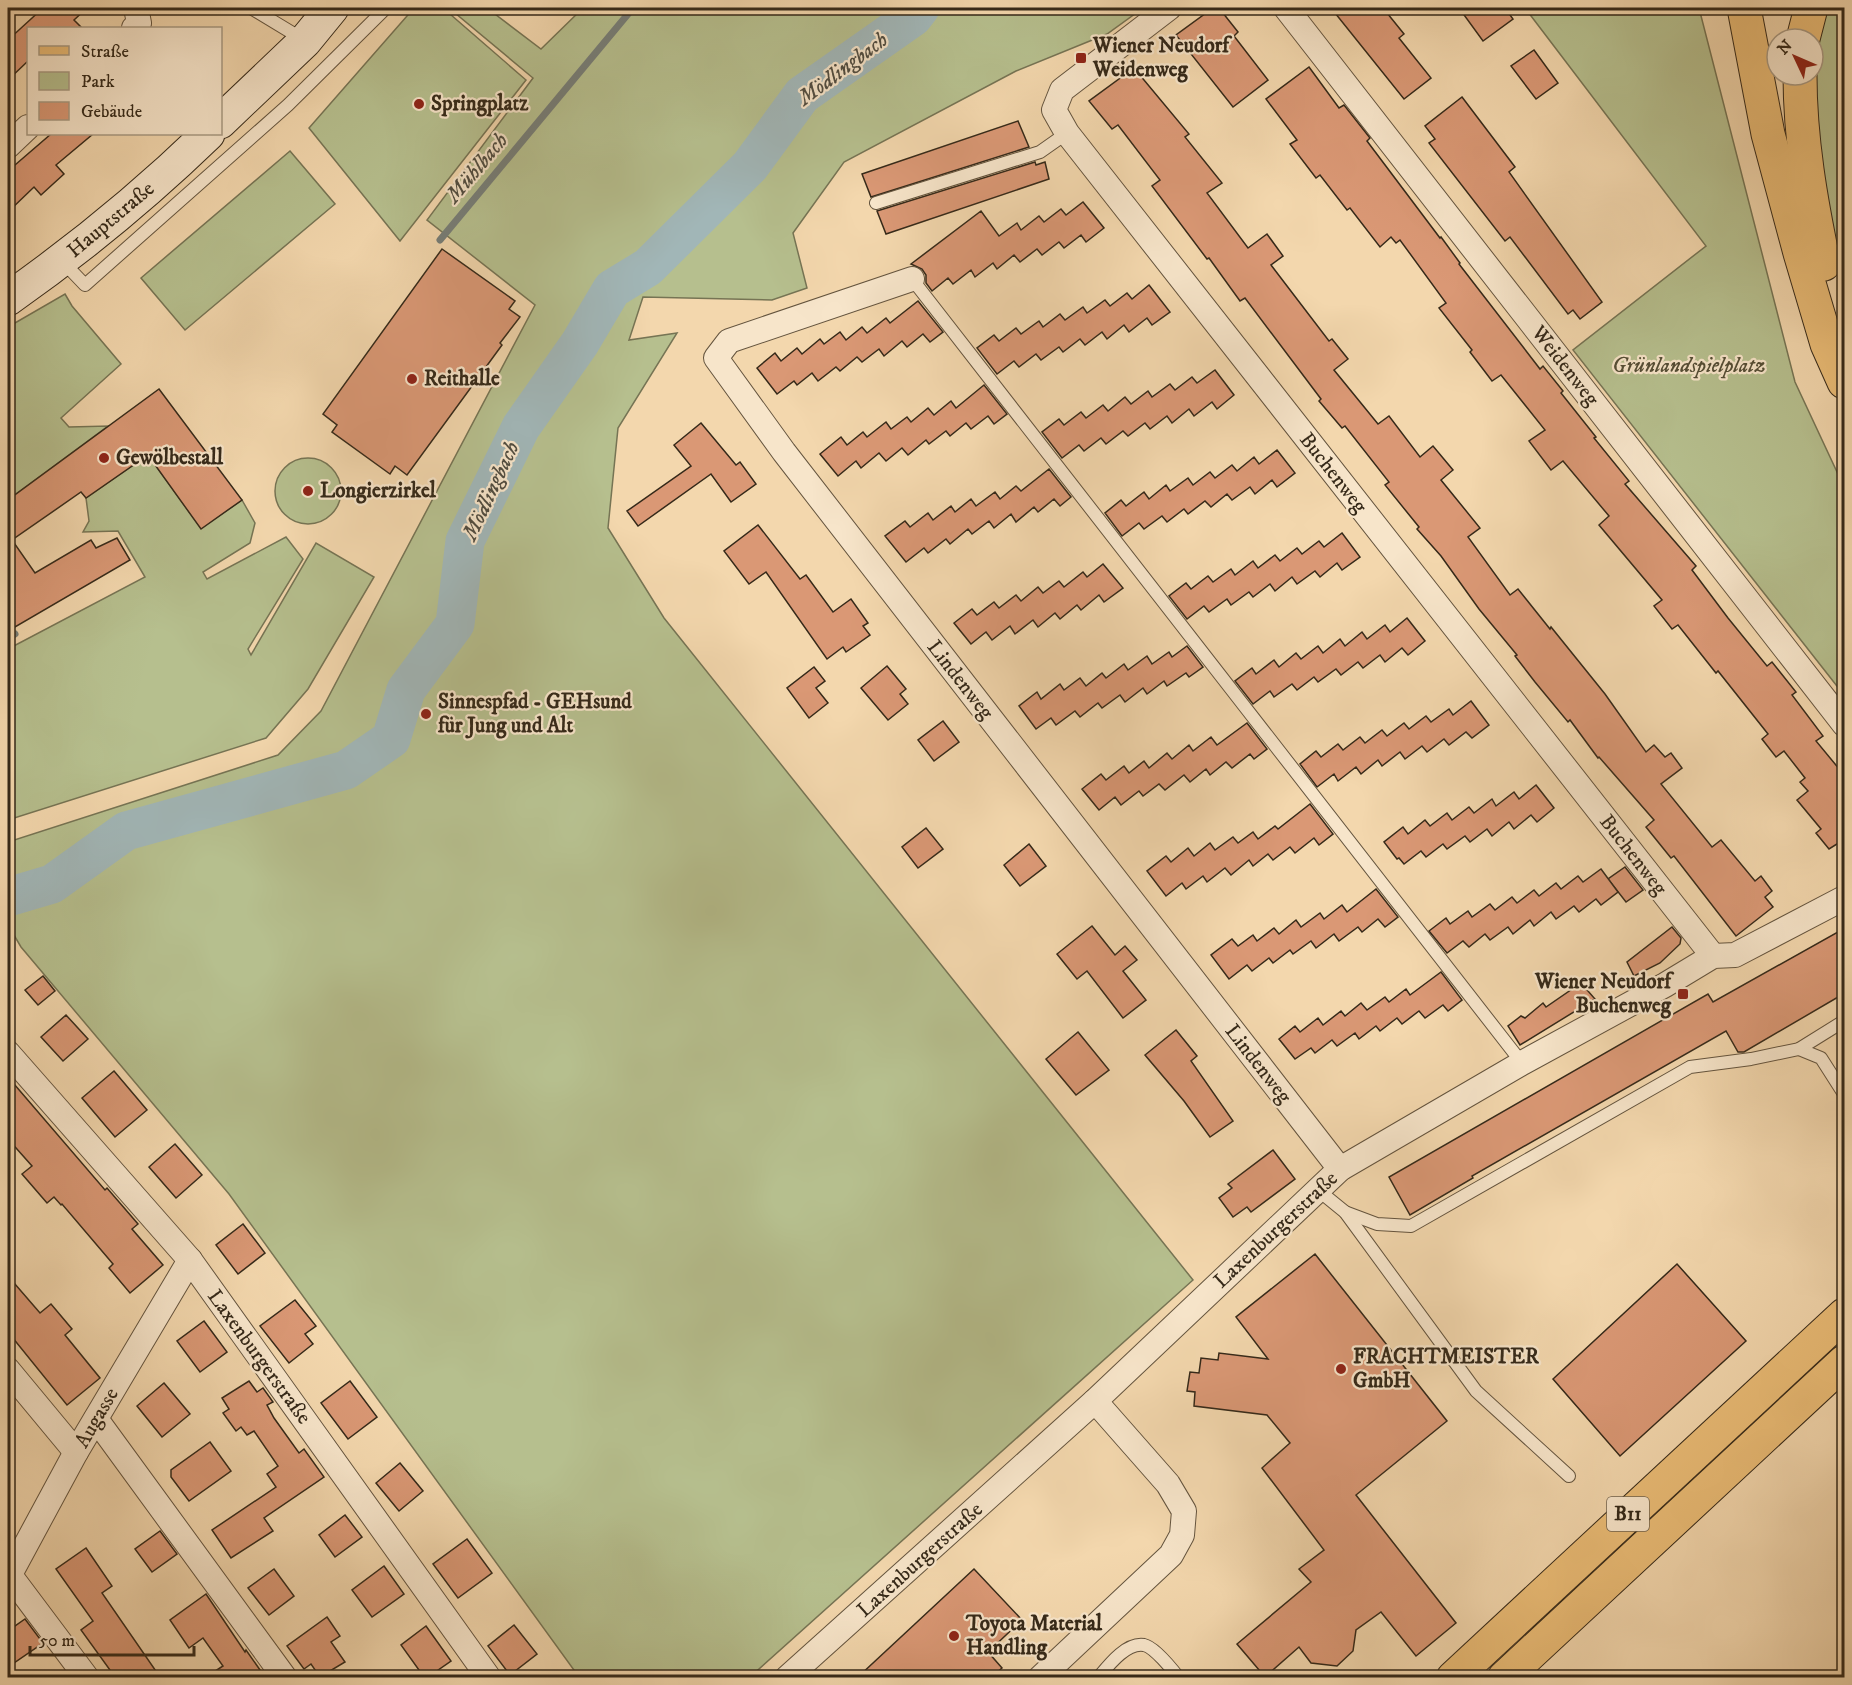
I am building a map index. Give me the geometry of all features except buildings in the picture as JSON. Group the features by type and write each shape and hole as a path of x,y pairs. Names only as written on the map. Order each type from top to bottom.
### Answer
{"main road":[{"path":"1744,8 1768,134 1800,253 1827,344 1845,382"},
{"path":"1806,27 1811,8"},
{"path":"1800,87 1805,159 1814,216 1845,342"},
{"name":"B11","path":"1453,1677 1845,1315"},
{"name":"B11","path":"1504,1677 1845,1362"}],"street":[{"path":"135,27 139,24 136,8"},
{"path":"222,120 305,41 332,8"},
{"name":"Buchenweg","path":"1169,8 1062,90 1054,110 1067,133 1713,956"},
{"name":"Weidenweg","path":"1286,8 1845,724"},
{"path":"8,146 27,127"},
{"name":"Hauptstraße","path":"8,299 62,261 174,167 207,135"},
{"name":"Lindenweg","path":"912,279 729,341 716,358 784,452 1340,1169"},
{"name":"Laxenburgerstraße","path":"787,1677 1095,1401 1340,1169 1713,956 1734,956 1845,898"},
{"name":"Laxenburgerstraße","path":"8,1053 190,1260 489,1677"},
{"name":"Augasse","path":"8,1576 76,1452 190,1260"},
{"path":"8,1370 76,1452"},
{"path":"1040,1677 1171,1554 1182,1534 1184,1511 1168,1484 1095,1401"},
{"path":"96,1419 285,1677"},
{"path":"8,1576 87,1677"}],"lane":[{"path":"251,8 305,41"},
{"path":"62,261 86,285 288,105 386,8"},
{"path":"876,203 1040,152 1067,133"},
{"path":"912,279 1522,1063"},
{"path":"1345,1212 1377,1224 1411,1226 1690,1067 1751,1059 1799,1049 1845,1021"},
{"path":"1799,1049 1821,1058 1845,1094"},
{"path":"1318,1190 1345,1212 1476,1391 1569,1476"},
{"path":"1098,1677 1130,1646 1144,1645 1153,1650 1179,1677"}],"green space":[{"name":"Springplatz","path":"414,8 443,8 526,80 400,241 309,128"},
{"path":"449,8 487,8 541,49 583,8 1143,8 1107,34 1016,71 844,162 793,233 807,288 772,300 643,297 629,340 677,333 618,428 608,528 664,618 1193,1280 750,1677 579,1677 229,1194 21,947 8,925 8,842 278,755 321,711 535,305 427,220 533,78"},
{"name":"Grünlandspielplatz","path":"1525,8 1699,8 1795,382 1844,487 1844,695 1573,350 1706,246"},
{"path":"1821,8 1844,8 1844,303 1818,177 1814,87 1825,87 1825,27 1817,27"},
{"path":"290,151 335,204 185,330 141,278"},
{"path":"65,294 72,306 121,364 61,418 69,427 108,426 8,500 8,327"},
{"path":"148,455 201,528 242,500 255,523 250,543 203,572 207,579 286,537 303,559 248,649 251,655 316,543 374,577 308,689 266,738 8,820 8,649 145,577 118,531 83,532 89,521 86,498"},
{"name":"Longierzirkel","path":"308,458 320,461 331,468 338,479 341,491 338,503 331,514 320,521 308,524 296,521 285,514 278,503 275,491 278,479 285,468 296,461"}],"waterway":[{"name":"Mühlbach","path":"440,240 633,8"},
{"name":"Mödlingbach","path":"8,897 52,884 126,831 346,770 391,739 406,690 455,624 465,541 521,427 580,343 612,289 648,267 750,166 802,95 913,17 920,8"},
{"name":"Mühlbach","path":"8,638 15,634"}],"place":[{"name":"Wiener Neudorf Weidenweg","path":"1081,58"},
{"name":"Springplatz","path":"419,104"},
{"name":"Reithalle","path":"412,379"},
{"name":"Gewölbestall","path":"104,458"},
{"name":"Longierzirkel","path":"308,491"},
{"name":"Sinnespfad - GEHsund für Jung und Alt","path":"426,714"},
{"name":"Wiener Neudorf Buchenweg","path":"1683,994"},
{"name":"FRACHTMEISTER GmbH","path":"1341,1369"},
{"name":"Toyota Material Handling","path":"954,1636"}]}
